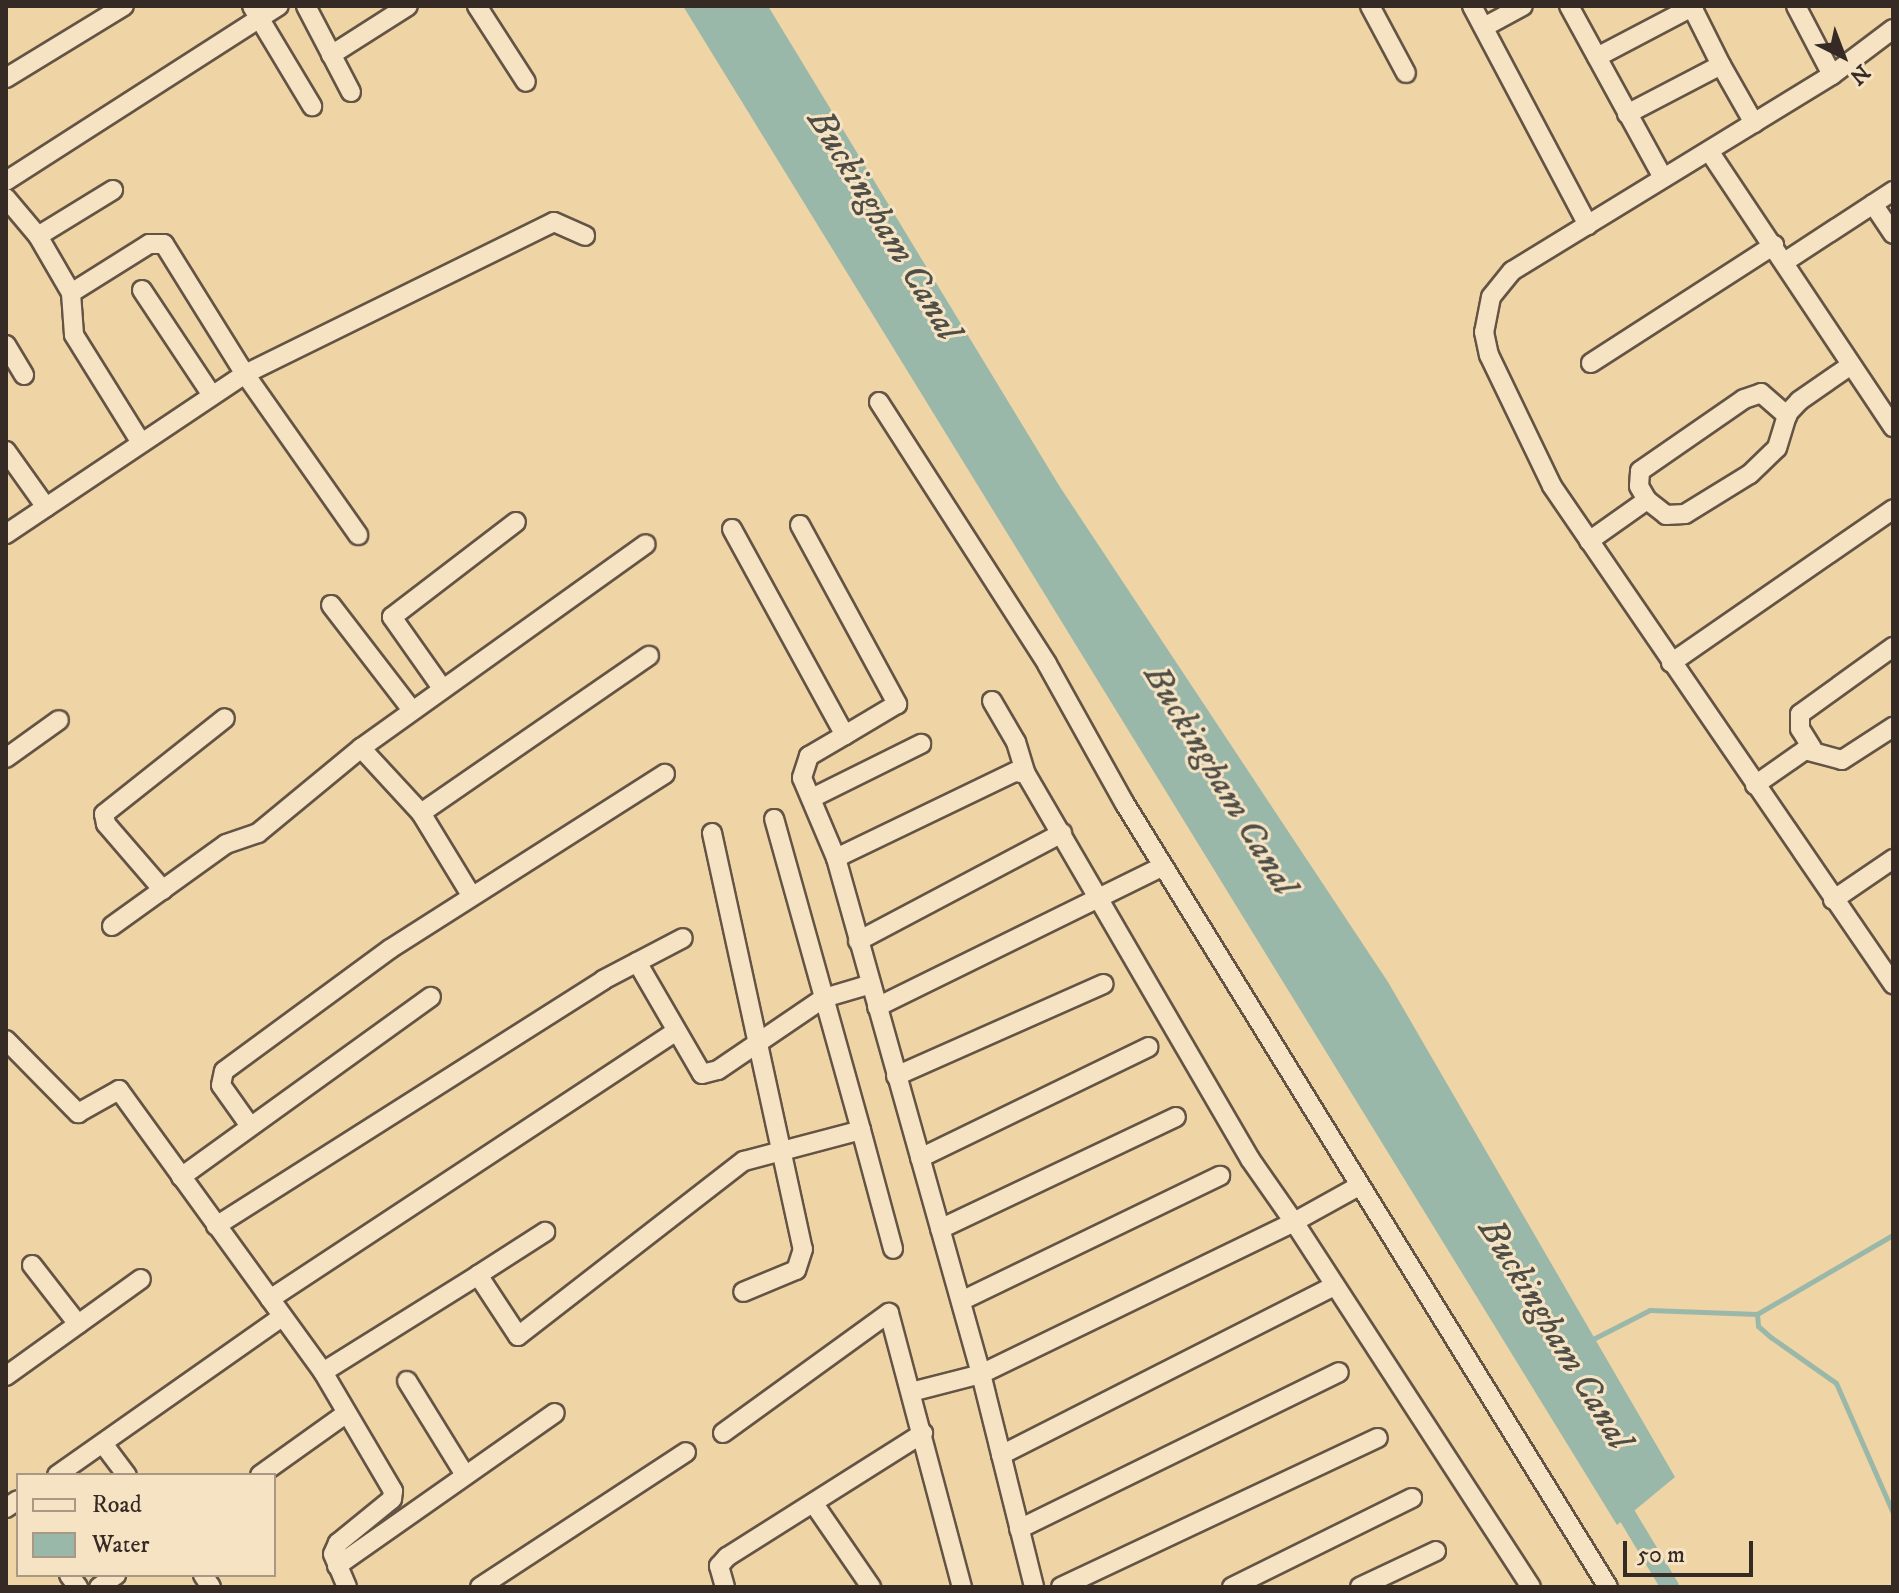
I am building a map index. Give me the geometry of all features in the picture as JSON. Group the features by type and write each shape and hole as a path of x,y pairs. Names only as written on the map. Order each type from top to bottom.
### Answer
{"street":[{"path":"6,78 124,6"},
{"path":"6,181 256,13 279,6"},
{"path":"306,6 351,92"},
{"path":"331,55 408,6"},
{"path":"477,6 526,82"},
{"path":"1370,6 1406,73"},
{"path":"1472,6 1588,225"},
{"path":"1484,27 1523,6"},
{"path":"1569,6 1663,178"},
{"path":"1597,57 1693,6 1721,65 1754,123"},
{"path":"1796,6 1832,75"},
{"path":"256,13 312,106"},
{"path":"1893,29 1832,75 1512,271 1491,297 1484,332 1489,355 1552,486 1893,984"},
{"path":"1627,114 1721,65"},
{"path":"1709,151 1786,261 1893,427"},
{"path":"38,236 113,190"},
{"path":"1786,261 1893,191"},
{"path":"6,198 38,236 71,293 74,335 140,441"},
{"path":"1873,204 1893,234"},
{"path":"6,534 140,441 245,374 554,222 585,236"},
{"path":"71,293 160,240 245,374 358,535"},
{"path":"1591,363 1774,245"},
{"path":"142,290 211,394"},
{"path":"6,345 24,375"},
{"path":"1787,416 1761,393 1744,399 1640,471 1639,486 1647,500 1672,517 1702,505 1765,460 1777,448 1787,416 1799,401 1851,365"},
{"path":"879,402 1047,664 1163,866 1266,1027 1359,1186 1608,1587"},
{"path":"6,451 46,507"},
{"path":"1589,541 1647,500"},
{"path":"1671,663 1893,509"},
{"path":"442,688 392,617 516,522"},
{"path":"800,525 897,704 804,762 802,778 836,858 981,1374 1034,1587"},
{"path":"732,529 845,735"},
{"path":"112,926 226,844 258,833 412,710 646,544"},
{"path":"331,605 412,710"},
{"path":"1893,647 1800,714 1800,729 1812,748 1842,760 1893,727"},
{"path":"421,813 649,656"},
{"path":"992,701 1016,742 1026,774 1245,1150 1531,1587"},
{"path":"163,890 109,827 104,814 225,718"},
{"path":"6,758 59,720"},
{"path":"812,798 921,744"},
{"path":"361,748 421,813 471,895"},
{"path":"1755,785 1812,748"},
{"path":"836,858 1015,772 1026,774"},
{"path":"250,1126 221,1085 224,1071 471,895 665,774"},
{"path":"774,819 893,1249"},
{"path":"712,833 759,1043 778,1148 801,1240 801,1261 786,1276 743,1292"},
{"path":"858,941 1062,833"},
{"path":"1833,900 1893,859"},
{"path":"877,1007 1163,866"},
{"path":"216,1226 637,962 683,938"},
{"path":"637,962 702,1074 718,1070 824,998 871,984"},
{"path":"896,1076 1104,984"},
{"path":"181,1177 431,997"},
{"path":"270,1299 676,1031"},
{"path":"6,1040 78,1113 119,1090 323,1372 344,1415 393,1491 392,1499 338,1543 333,1554 347,1587"},
{"path":"920,1158 1149,1047"},
{"path":"940,1229 1176,1117"},
{"path":"478,1275 518,1336 744,1161 778,1148 861,1130"},
{"path":"961,1301 1220,1176"},
{"path":"911,1392 981,1374 1294,1222 1359,1186"},
{"path":"323,1372 545,1232"},
{"path":"32,1265 78,1324"},
{"path":"6,1376 141,1279"},
{"path":"1001,1455 1332,1287"},
{"path":"723,1433 889,1313 962,1587"},
{"path":"60,1473 282,1317"},
{"path":"1019,1529 1339,1372"},
{"path":"407,1381 465,1475"},
{"path":"337,1566 555,1413"},
{"path":"263,1473 344,1415"},
{"path":"725,1587 719,1566 727,1557 923,1433"},
{"path":"1061,1587 1378,1438"},
{"path":"104,1445 125,1473"},
{"path":"480,1587 686,1452"},
{"path":"1232,1587 1412,1498"},
{"path":"814,1504 871,1587"},
{"path":"1360,1587 1436,1551"}],"water":[{"path":"683,6 768,6 1060,487 1388,982 1675,1477 1617,1525"}],"waterway":[{"path":"1591,1340 1650,1310 1757,1314 1893,1235"},
{"path":"1757,1314 1758,1326 1836,1383 1893,1513"},
{"name":"Buckingham Canal","path":"1616,1497 1670,1587"}]}
